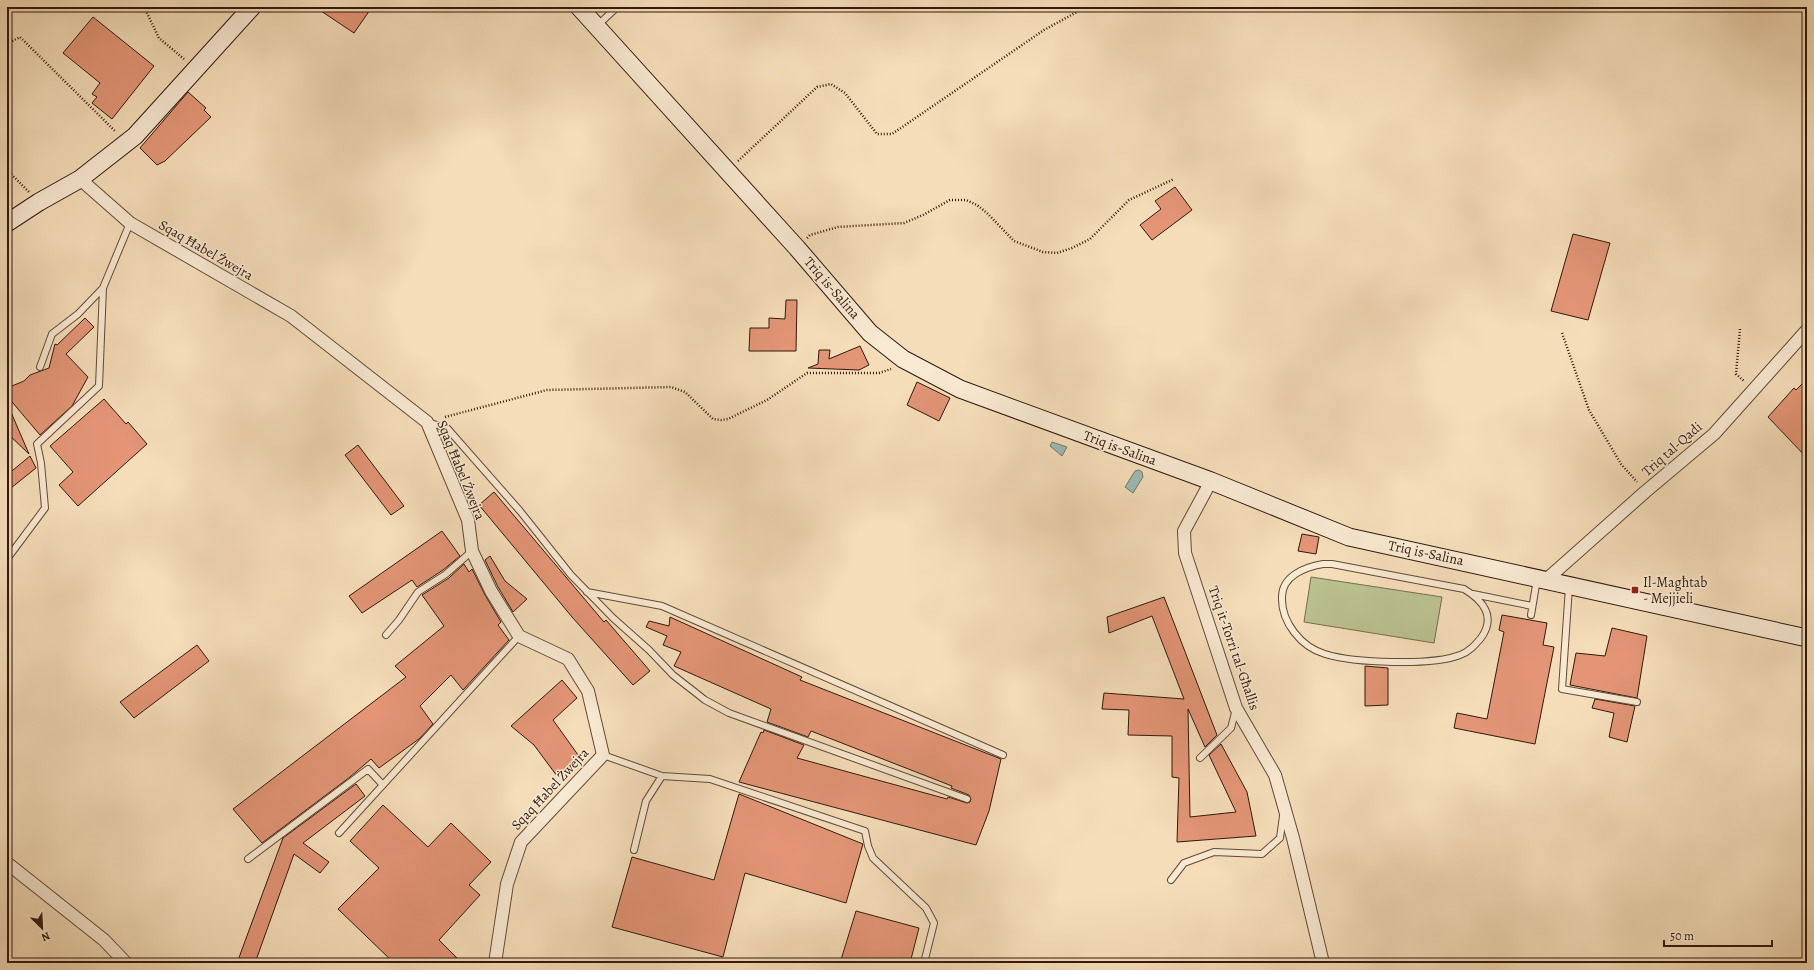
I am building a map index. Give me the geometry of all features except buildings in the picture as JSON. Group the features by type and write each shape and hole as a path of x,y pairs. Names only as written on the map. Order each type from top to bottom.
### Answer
{"main road":[{"path":"7,223 39,202 80,179 135,136 195,68 252,7"},
{"name":"Triq is-Salina","path":"579,7 797,248 870,333 903,359 960,389 1211,481 1349,537 1807,638"}],"street":[{"name":"Sqaq Ħabel Żwejra","path":"80,179 130,223 291,316 427,422 468,520 472,551 491,591 519,636 568,659 588,691 602,755 521,842 507,884 495,963"},
{"name":"Triq tal-Qadi","path":"1542,579 1714,434 1807,330"},
{"name":"Triq it-Torri tal-Għallis","path":"1211,481 1184,531 1185,554 1236,708 1275,775 1323,963"},
{"path":"7,863 104,940 126,963"}],"lane":[{"path":"596,27 617,7"},
{"path":"7,559 45,508 41,463 37,444 99,386 103,288 130,223"},
{"path":"40,367 52,334 78,314 103,288"},
{"path":"427,422 447,428 520,511 571,575 587,592 673,675 705,700 729,714 967,799"},
{"path":"386,635 399,620 418,592 446,574 472,551"},
{"path":"1472,594 1482,604 1488,617 1488,625 1484,634 1471,649 1460,655 1430,662 1350,659 1324,654 1310,647 1294,633 1283,612 1281,604 1283,588 1292,577 1306,568 1323,564 1457,586 1472,594 1532,606"},
{"path":"1531,614 1532,606 1542,579"},
{"path":"1569,585 1562,689 1637,702"},
{"path":"587,592 662,606 1003,755"},
{"path":"339,832 519,636"},
{"path":"1200,758 1231,728 1236,708"},
{"path":"602,755 662,776 710,779 865,831 868,846 873,858 926,908 934,923 924,963"},
{"path":"248,859 368,769 383,785"},
{"path":"634,850 646,801 662,776"},
{"path":"1171,880 1184,863 1214,852 1262,854 1280,838 1284,808"}],"path":[{"path":"140,7 146,11 159,38 195,68"},
{"path":"727,170 816,87 831,84 845,93 877,134 892,134 1044,30 1086,7"},
{"path":"7,44 20,37 126,142"},
{"path":"7,170 39,202"},
{"path":"797,248 810,235 838,227 904,223 923,215 950,200 966,200 977,205 987,213 1014,241 1043,252 1057,253 1072,248 1090,239 1129,200 1174,179"},
{"path":"1740,329 1736,374 1754,389"},
{"path":"1562,333 1590,410 1621,464 1645,492"},
{"path":"427,422 547,390 670,387 685,392 713,419 721,420 728,419 767,400 807,373 879,373 895,367 903,359"},
{"path":"271,959 276,963"}],"green space":[{"path":"1311,577 1442,597 1434,643 1304,622"}],"water":[{"path":"1052,442 1067,447 1062,456 1050,446"},
{"path":"1139,470 1142,472 1143,477 1133,493 1125,487 1135,471"}],"place":[{"name":"Il-Magħtab - Mejjieli","path":"1635,590"}]}
